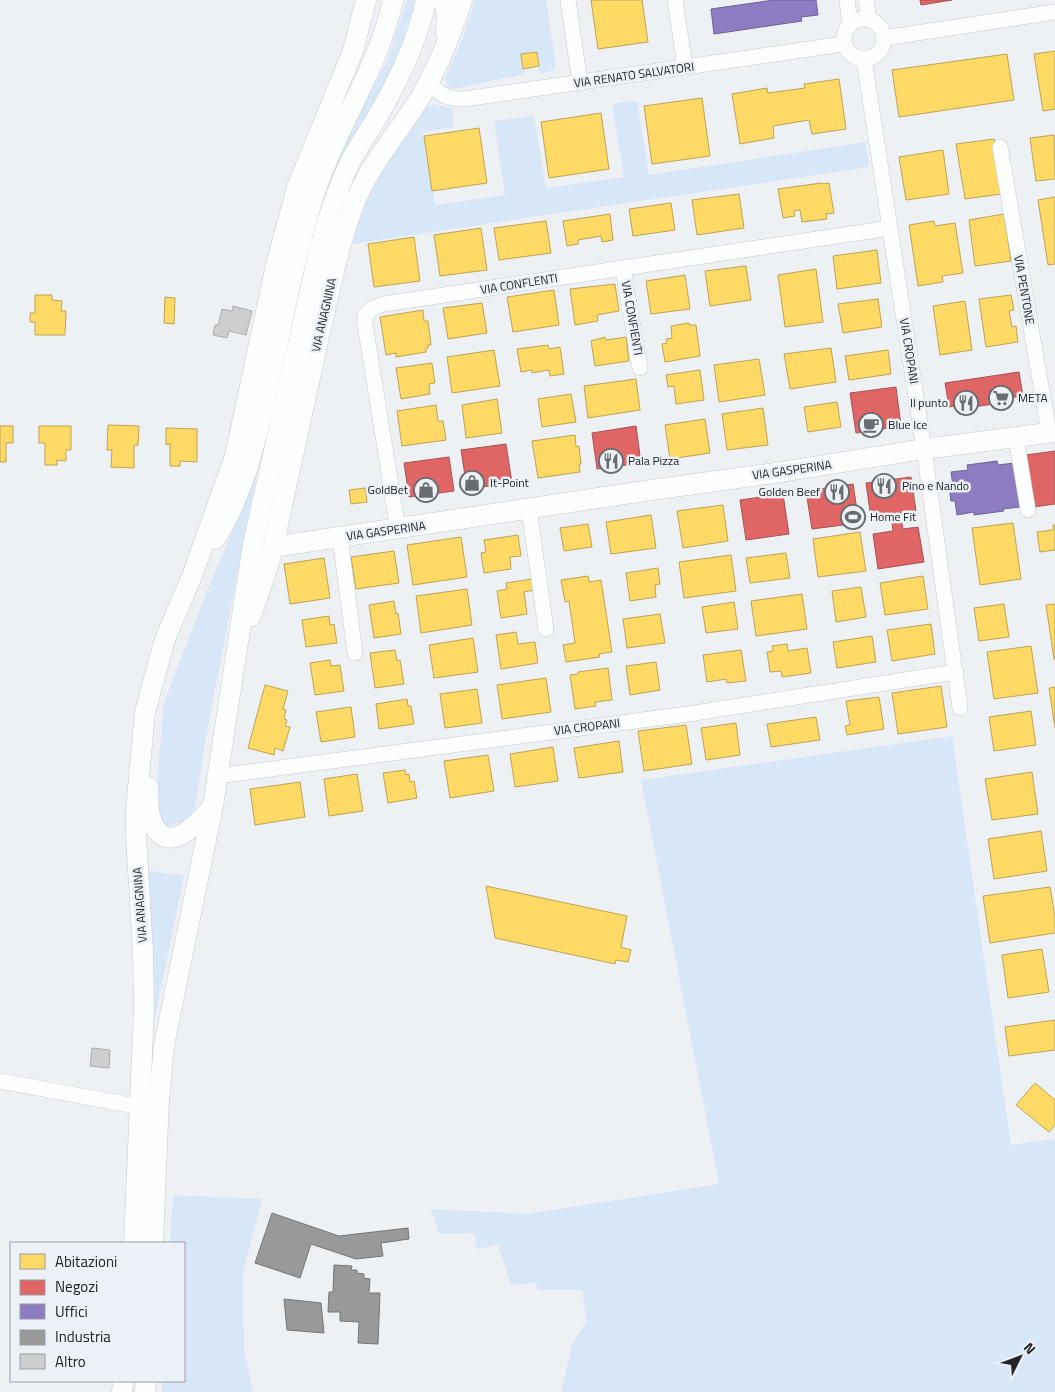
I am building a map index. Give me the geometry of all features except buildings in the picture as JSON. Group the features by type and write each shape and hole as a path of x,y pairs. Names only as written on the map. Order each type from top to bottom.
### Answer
{"main road":[{"name":"VIA ANAGNINA","path":"134,1242 141,1107 144,978 136,793 145,712 165,639 192,576 234,456 288,214 306,163 351,58 366,0"},
{"name":"VIA ANAGNINA","path":"192,576 223,527 245,478 257,436 293,275 312,204 335,142 375,57 393,0"},
{"name":"VIA ANAGNINA","path":"153,1242 159,1099 164,1044 213,806 254,544 326,224 337,191 351,160 387,100 405,63 418,30 426,0"},
{"name":"VIA ANAGNINA","path":"237,650 256,603 273,547 329,294 349,219 371,170 428,83 445,45 450,3"},
{"name":"VIA GASPERINA","path":"273,547 924,449 1052,433"},
{"path":"145,712 150,816 158,831 166,836 181,835 193,828 213,806"}],"street":[{"path":"568,0 580,83"},
{"path":"675,0 685,67"},
{"path":"847,0 850,24"},
{"path":"866,0 869,20"},
{"path":"884,38 1055,12"},
{"path":"859,19 869,20 879,26 884,38 883,45 876,55 864,59 852,55 844,44 844,33 850,24 859,19"},
{"name":"VIA RENATO SALVATORI","path":"428,83 443,95 458,99 844,44"},
{"name":"VIA CROPANI","path":"864,59 924,449 960,708"},
{"name":"VIA PENTONE","path":"1000,147 1052,433"},
{"name":"VIA CONFLENTI","path":"398,529 365,324 366,315 369,311 380,305 890,228"},
{"name":"VIA CONFIENTI","path":"623,268 640,368"},
{"path":"1016,438 1028,510"},
{"path":"529,509 546,629"},
{"path":"340,538 355,653"},
{"name":"VIA CROPANI","path":"218,776 688,714 956,672"},
{"path":"0,1081 141,1107"}],"shaded area":[{"path":"407,0 415,0 392,68 380,94 333,172 356,118 387,61"},
{"path":"475,0 546,0 556,66 553,71 539,73 536,52 521,54 524,74 455,89 448,87 445,80 464,34"},
{"path":"637,102 649,175 866,142 869,167 352,244 367,201 381,171 426,107 433,104 452,108 454,127 423,132 435,205 505,195 494,121 534,116 546,188 624,177 612,104"},
{"path":"257,473 205,742 195,808 186,818 167,827 158,817 157,781 164,703 206,593"},
{"path":"952,736 1011,1145 1055,1139 1055,1392 561,1392 572,1345 587,1321 582,1290 537,1290 536,1283 511,1285 498,1245 477,1249 474,1233 439,1234 431,1209 527,1214 719,1184 641,780"},
{"path":"146,870 184,876 151,1037"},
{"path":"173,1195 262,1199 243,1273 244,1351 253,1392 161,1392 162,1382 185,1382 185,1242 170,1242"}],"place":[{"name":"META","path":"1001,398"},
{"name":"Il punto","path":"966,403"},
{"name":"Blue Ice","path":"871,425"},
{"name":"Pala Pizza","path":"611,461"},
{"name":"It-Point","path":"472,483"},
{"name":"Pino e Nando","path":"884,486"},
{"name":"GoldBet","path":"426,490"},
{"name":"Golden Beef","path":"837,492"},
{"name":"Home Fit","path":"853,517"}]}
